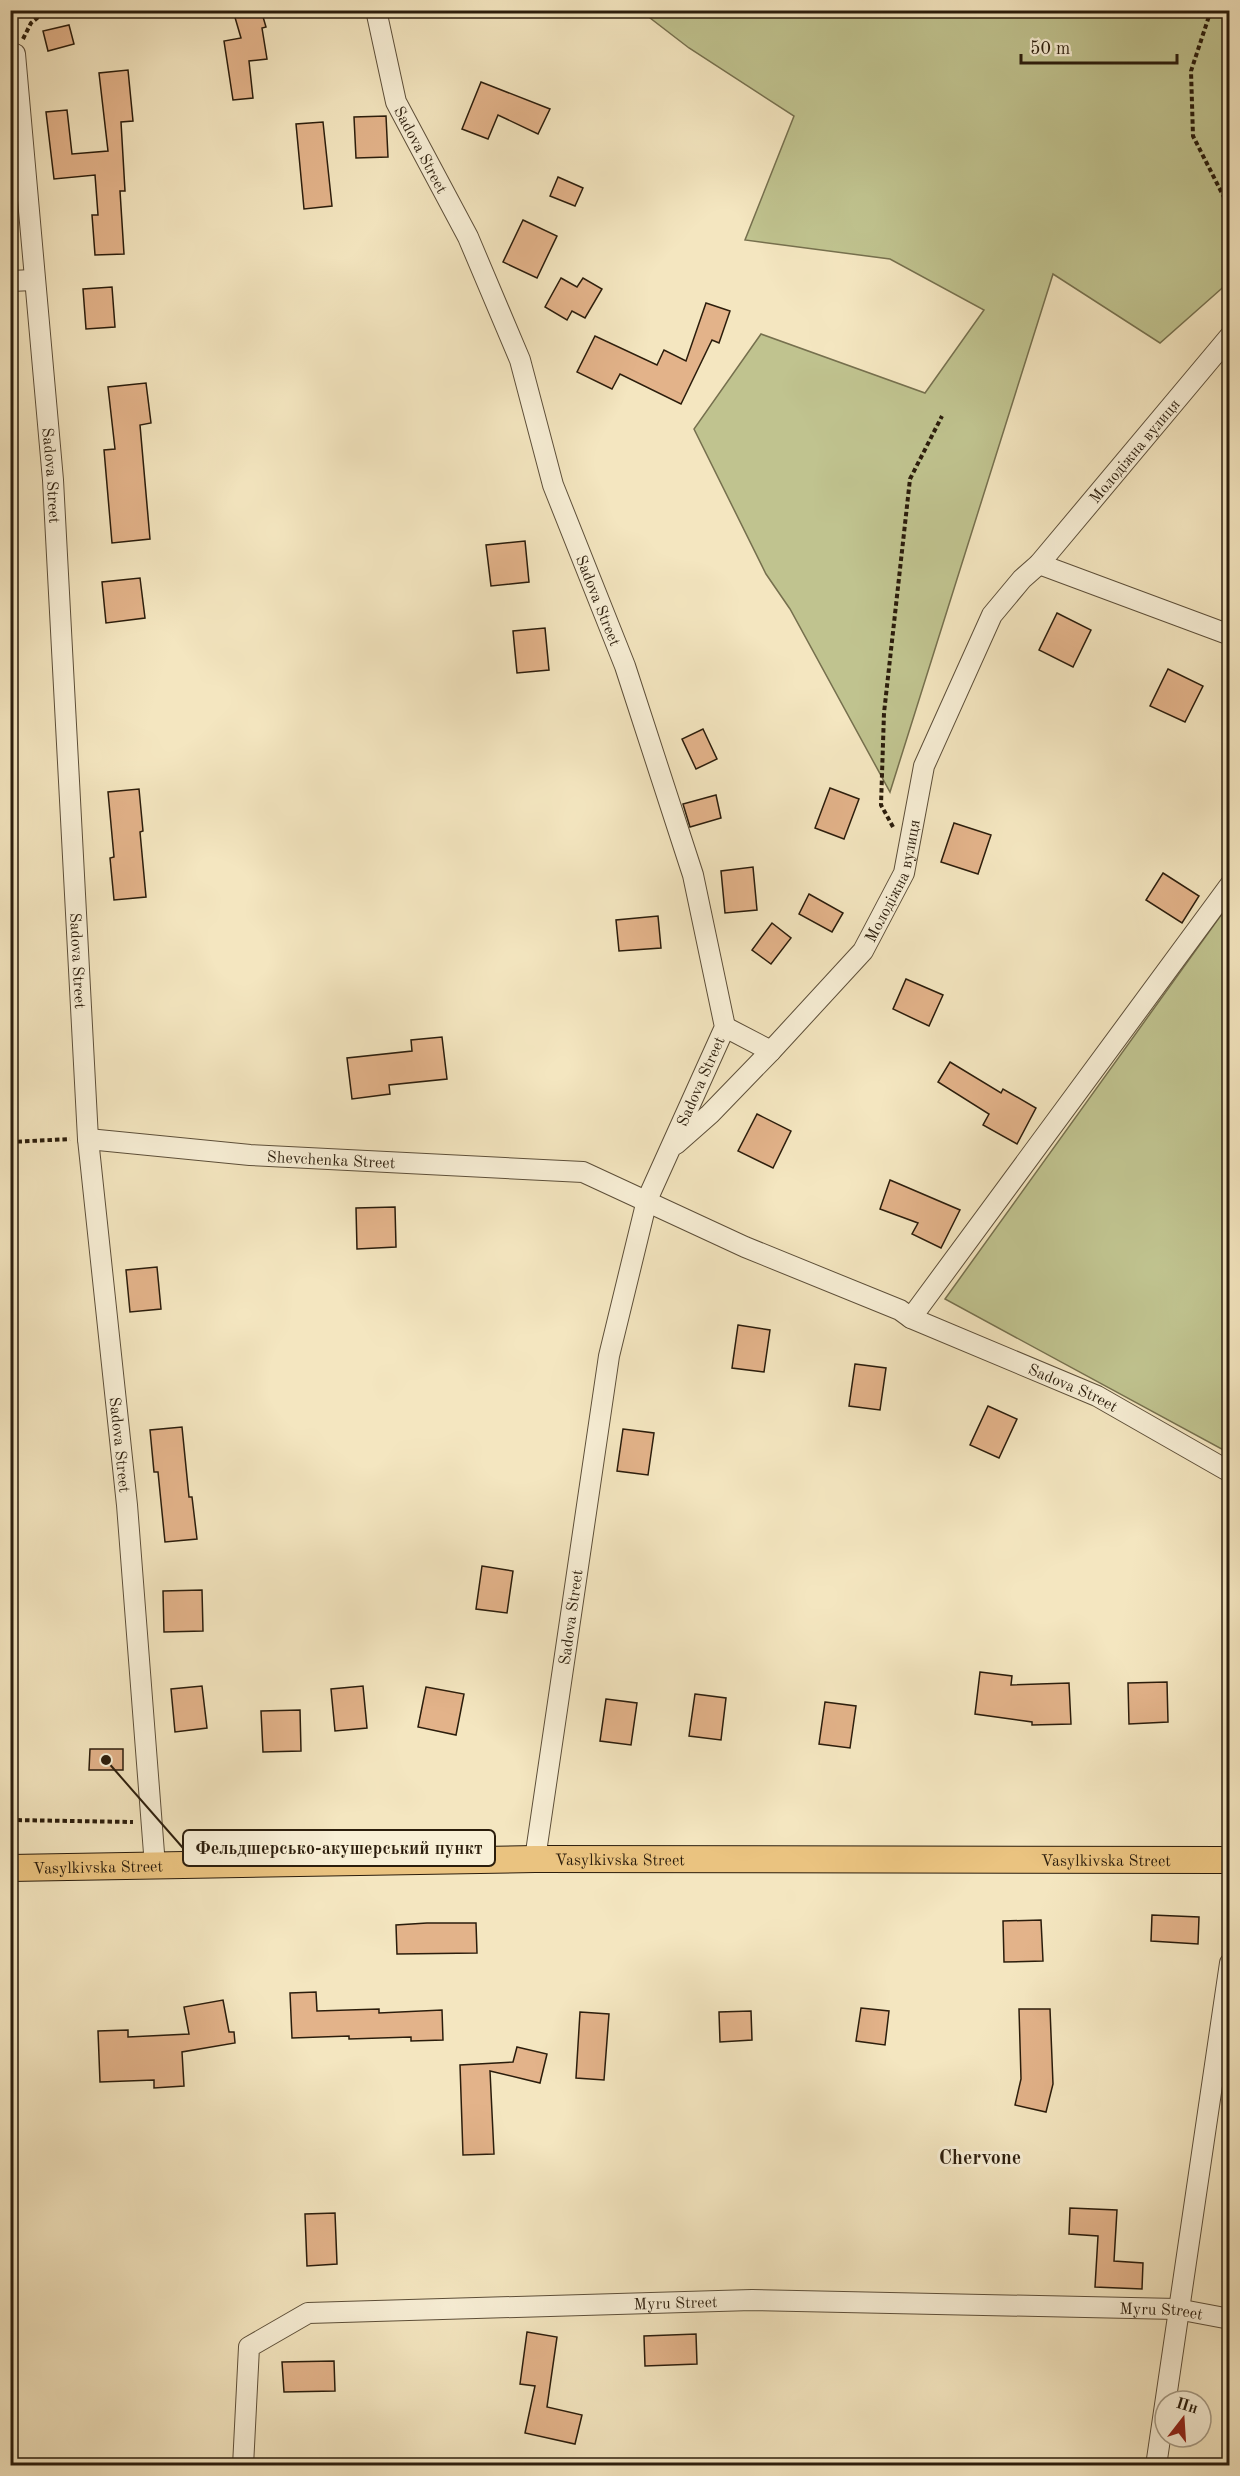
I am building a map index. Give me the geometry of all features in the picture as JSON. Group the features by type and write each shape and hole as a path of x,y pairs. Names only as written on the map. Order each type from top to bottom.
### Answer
{"main road":[{"name":"Vasylkivska Street","path":"10,1868 535,1859 1230,1860"}],"street":[{"name":"Sadova Street","path":"376,10 396,102 468,237 520,360 553,485 625,666 693,875 725,1027 647,1200 609,1356 535,1859"},
{"name":"Sadova Street","path":"15,54 53,480 88,1139 127,1505 154,1866"},
{"path":"10,281 34,280"},
{"name":"Молодіжна вулиця","path":"670,1150 710,1114 863,951 904,873 924,765 992,615 1022,579 1039,564 1230,336"},
{"path":"1039,564 1230,635"},
{"path":"911,1318 1230,885"},
{"path":"725,1027 771,1051"},
{"name":"Shevchenka Street","path":"88,1139 250,1155 583,1172 647,1200"},
{"name":"Sadova Street","path":"647,1200 745,1247 900,1310 911,1318 1097,1396 1230,1472"},
{"path":"1156,2466 1177,2309 1230,1963"},
{"name":"Myru Street","path":"243,2466 249,2347 308,2313 752,2301 1177,2309 1230,2319"}],"path":[{"path":"15,54 31,23 47,10"},
{"path":"1211,10 1191,70 1193,136 1230,209"},
{"path":"908,854 881,805 884,712 910,479 942,416"},
{"path":"10,1142 88,1139"},
{"path":"10,1820 151,1822"}],"green space":[{"path":"641,11 1229,11 1229,282 1160,343 1053,274 890,792 790,609 766,574 694,429 761,334 925,393 984,310 890,259 745,240 794,116 689,48"},
{"path":"1229,904 1229,1453 945,1299"}],"building":[{"path":"248,10 261,10 266,27 262,28 267,59 249,61 253,98 233,100 224,41 241,38 234,14"},
{"path":"69,25 74,44 48,51 43,31"},
{"path":"128,70 133,121 121,122 125,191 120,191 124,254 95,255 92,215 98,215 95,175 54,179 46,112 67,110 72,154 108,151 99,73"},
{"path":"481,82 550,109 538,134 498,115 488,139 462,129"},
{"path":"386,116 388,157 356,158 354,117"},
{"path":"323,122 332,206 304,209 296,124"},
{"path":"558,177 583,188 575,206 550,196"},
{"path":"523,220 557,236 537,278 503,262"},
{"path":"561,278 577,287 583,278 602,289 585,318 572,311 567,320 545,307"},
{"path":"112,287 115,327 86,329 83,289"},
{"path":"706,303 730,311 719,343 712,340 681,404 620,374 612,389 577,372 595,336 657,365 664,350 686,361"},
{"path":"146,383 151,423 140,425 150,539 112,543 104,450 115,449 108,387"},
{"path":"525,541 529,582 491,586 486,545"},
{"path":"140,578 145,618 106,623 102,582"},
{"path":"1057,613 1091,630 1073,667 1039,650"},
{"path":"545,628 549,670 517,673 513,631"},
{"path":"1168,669 1203,686 1185,722 1150,706"},
{"path":"703,729 717,759 696,769 682,739"},
{"path":"830,788 859,799 844,839 815,828"},
{"path":"139,789 146,897 114,900 110,858 114,857 108,792"},
{"path":"716,795 721,818 690,827 683,804"},
{"path":"954,823 991,835 978,874 941,862"},
{"path":"753,867 757,910 725,913 721,871"},
{"path":"1163,873 1199,896 1182,923 1146,900"},
{"path":"809,894 843,913 832,932 799,914"},
{"path":"658,916 661,948 619,951 616,920"},
{"path":"772,923 791,938 771,964 752,950"},
{"path":"906,979 943,995 929,1026 893,1009"},
{"path":"442,1037 447,1079 389,1085 390,1094 352,1099 347,1058 412,1051 411,1040"},
{"path":"950,1062 1001,1093 1003,1089 1036,1108 1017,1144 983,1125 989,1114 938,1082"},
{"path":"757,1114 791,1131 773,1168 738,1151"},
{"path":"890,1180 960,1210 941,1248 912,1234 918,1223 880,1209"},
{"path":"395,1207 396,1247 357,1249 356,1208"},
{"path":"157,1267 161,1309 130,1312 126,1270"},
{"path":"738,1325 770,1330 764,1372 732,1368"},
{"path":"855,1364 886,1368 880,1410 849,1406"},
{"path":"988,1406 1017,1419 999,1458 970,1445"},
{"path":"182,1427 189,1497 192,1497 197,1539 165,1542 158,1472 154,1472 150,1430"},
{"path":"623,1429 654,1433 648,1475 617,1471"},
{"path":"482,1566 513,1571 507,1613 476,1609"},
{"path":"202,1590 203,1631 164,1632 163,1591"},
{"path":"980,1672 1012,1676 1011,1685 1069,1683 1071,1724 1032,1725 1032,1722 975,1714"},
{"path":"1167,1682 1168,1722 1129,1724 1128,1683"},
{"path":"202,1686 207,1728 175,1732 171,1689"},
{"path":"363,1686 367,1728 335,1731 331,1689"},
{"path":"426,1687 464,1694 456,1735 418,1727"},
{"path":"695,1694 726,1698 721,1740 689,1736"},
{"path":"606,1699 637,1703 631,1745 600,1741"},
{"path":"825,1702 856,1706 850,1748 819,1744"},
{"path":"300,1710 301,1751 263,1752 261,1711"},
{"path":"90,1749 123,1749 123,1770 89,1770"},
{"path":"1152,1915 1199,1917 1198,1944 1151,1941"},
{"path":"1041,1920 1043,1961 1004,1962 1003,1921"},
{"path":"476,1923 477,1953 397,1954 396,1925"},
{"path":"316,1992 317,2011 379,2009 379,2013 442,2010 443,2040 411,2041 411,2037 349,2039 349,2036 292,2038 290,1993"},
{"path":"223,2000 229,2032 234,2032 235,2043 182,2052 184,2086 154,2088 154,2080 100,2082 98,2031 128,2030 128,2037 189,2034 184,2007"},
{"path":"861,2008 889,2011 885,2045 856,2041"},
{"path":"1019,2009 1050,2009 1053,2084 1046,2112 1015,2105 1021,2079"},
{"path":"751,2011 752,2040 720,2042 719,2012"},
{"path":"580,2012 609,2014 604,2080 576,2078"},
{"path":"517,2047 547,2054 540,2083 490,2071 494,2154 463,2155 460,2065 513,2062"},
{"path":"1070,2208 1117,2210 1114,2261 1143,2263 1142,2289 1095,2287 1098,2236 1069,2234"},
{"path":"335,2213 337,2264 307,2266 305,2214"},
{"path":"527,2332 557,2337 547,2407 582,2415 575,2444 525,2433 535,2386 520,2384"},
{"path":"696,2334 697,2364 645,2366 644,2336"},
{"path":"334,2361 335,2391 284,2392 282,2362"}],"place":[{"name":"Фельдшерсько-акушерський пункт","path":"106,1760"}],"district":[{"name":"Chervone","path":"980,2157"}]}
